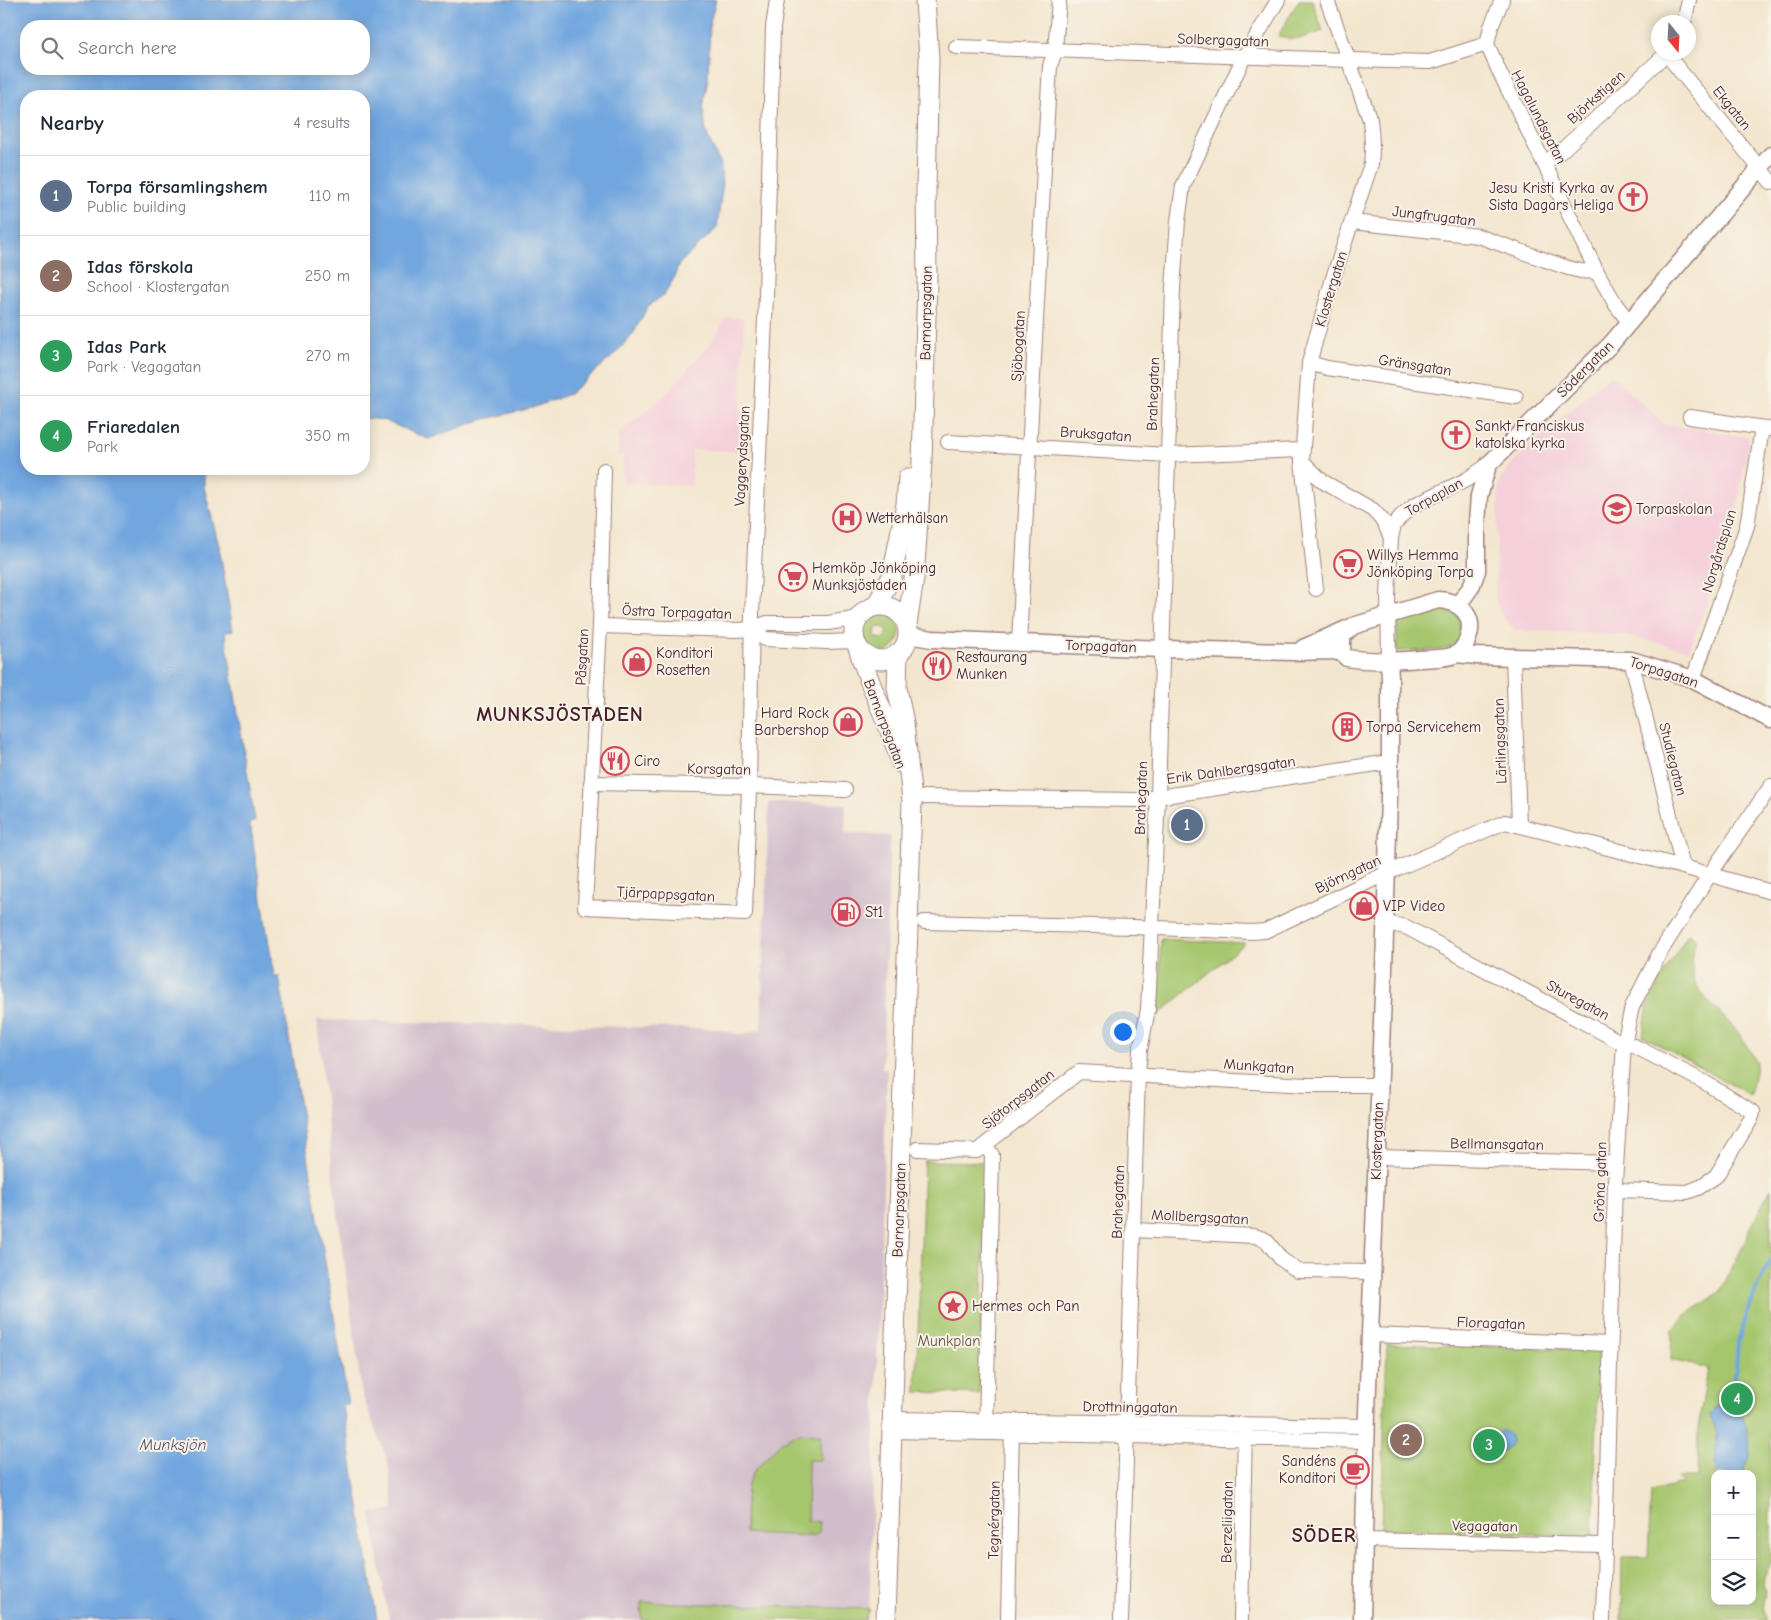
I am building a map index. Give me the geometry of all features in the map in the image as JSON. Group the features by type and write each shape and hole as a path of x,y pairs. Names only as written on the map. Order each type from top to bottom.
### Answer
{"main road":[{"name":"Barnarpsgatan","path":"876,606 892,576 906,504 911,442 917,278 915,189 920,58 917,0"},
{"name":"Barnarpsgatan","path":"907,630 914,579 922,456 928,279 926,189 929,58 925,0"},
{"path":"876,606 886,606 895,610 902,616 907,630 905,646 898,654 886,659 877,660 864,654 856,644 854,629 858,618 866,610 876,606"},
{"name":"Barnarpsgatan","path":"856,644 864,669 919,799"},
{"name":"Barnarpsgatan","path":"886,1620 919,799 897,688 898,654"}],"street":[{"name":"Vaggerydsgatan","path":"745,914 752,629 766,296 773,28 777,0"},
{"name":"Sjöbogatan","path":"1019,643 1050,66 1054,51 1059,0"},
{"name":"Brahegatan","path":"1120,1620 1138,1074 1140,1050 1148,1009 1152,927 1158,797 1173,288 1178,221 1183,186 1244,57 1278,0"},
{"name":"Klostergatan","path":"1316,588 1302,455 1309,363 1324,309 1371,164 1373,139 1370,120 1327,0"},
{"path":"1487,44 1491,27 1502,0"},
{"path":"1686,15 1689,0"},
{"name":"Solbergagatan","path":"956,47 1430,62 1487,44"},
{"name":"Hagalundsgatan","path":"1487,44 1498,71 1597,272 1616,305 1630,322"},
{"name":"Björkstigen","path":"1544,162 1560,152 1661,60"},
{"name":"Ekgatan","path":"1673,60 1771,182"},
{"name":"Södergatan","path":"1488,464 1606,349 1771,155"},
{"name":"Jungfrugatan","path":"1352,222 1478,236 1568,268 1597,272"},
{"name":"Gränsgatan","path":"1309,363 1327,368 1516,397"},
{"path":"1690,417 1767,428"},
{"name":"Norgårdsplan","path":"1693,679 1747,526 1767,428"},
{"name":"Bruksgatan","path":"948,442 1168,456 1302,455"},
{"path":"1302,455 1322,481 1373,510 1384,522 1391,538"},
{"path":"1458,605 1471,587 1477,571 1477,523 1480,496 1488,464"},
{"name":"Torpaplan","path":"1388,661 1391,538 1394,525 1414,505 1466,480 1488,464"},
{"name":"Påsgatan","path":"586,907 600,626 604,470"},
{"path":"1438,600 1449,600 1458,605 1468,615 1471,626 1463,648 1456,654 1442,658 1388,661 1347,658 1342,653 1342,636 1353,626 1438,600"},
{"name":"Östra Torpagatan","path":"600,626 737,630 752,629 767,623 828,623 858,618"},
{"name":"Torpagatan","path":"1294,652 1353,626"},
{"name":"Östra Torpagatan","path":"752,629 765,639 856,644"},
{"name":"Torpagatan","path":"907,630 932,639 1162,649 1332,651 1342,653"},
{"path":"1468,638 1478,644 1488,656"},
{"name":"Torpagatan","path":"1456,654 1631,660 1693,679 1771,720"},
{"name":"Lärlingsgatan","path":"1513,656 1519,825"},
{"name":"Studiegatan","path":"1631,660 1683,867"},
{"name":"Klostergatan","path":"1362,1620 1372,1272 1387,873 1390,762 1388,661"},
{"name":"Erik Dahlbergsgatan","path":"919,799 1138,800 1390,762"},
{"name":"Korsgatan","path":"591,783 845,790"},
{"name":"Gröna gatan","path":"1603,1620 1609,1344 1616,1163 1624,1044 1632,1007 1659,954 1710,874 1771,786"},
{"name":"Björngatan","path":"924,922 1265,931 1387,873 1505,822 1710,874 1771,892"},
{"name":"Tjärpappsgatan","path":"586,907 745,914"},
{"name":"Sturegatan","path":"1385,923 1406,927 1624,1044 1634,1046 1704,1082 1752,1116 1716,1176 1698,1188 1687,1192 1616,1190"},
{"name":"Sjötorpsgatan","path":"917,1149 976,1152 1079,1072 1138,1074"},
{"name":"Munkgatan","path":"1138,1074 1306,1085 1379,1086"},
{"path":"986,1145 992,1155 986,1427"},
{"name":"Bellmansgatan","path":"1376,1157 1616,1163"},
{"name":"Mollbergsgatan","path":"1134,1230 1255,1236 1266,1240 1281,1259 1298,1270 1372,1272"},
{"name":"Floragatan","path":"1370,1335 1609,1344"},
{"name":"Drottninggatan","path":"893,1425 1367,1434"},
{"name":"Tegnérgatan","path":"1008,1620 1012,1428"},
{"name":"Berzeliigatan","path":"1241,1620 1245,1431"},
{"name":"Vegagatan","path":"1364,1540 1605,1545"}],"shaded area":[{"path":"727,317 744,318 739,451 692,450 692,485 622,483 623,456 618,456 619,433 664,396 711,343"},
{"name":"Torpaskolan","path":"1611,374 1664,424 1749,437 1732,536 1689,650 1623,635 1516,630 1504,619 1495,599 1499,482 1514,461"},
{"path":"769,802 846,804 845,833 890,836 882,1069 887,1070 869,1609 642,1602 642,1620 389,1620 371,1513 394,1509 388,1462 362,1394 334,1185 317,1020 718,1029 742,1035 761,1029"}],"green space":[{"path":"1299,0 1312,0 1323,31 1295,39 1278,36"},
{"path":"1438,608 1451,611 1458,617 1460,622 1459,640 1451,647 1440,650 1397,651 1397,619"},
{"path":"877,613 891,616 898,622 900,631 898,640 893,648 885,652 876,652 862,641 862,626 872,615","holes":["882,627 887,634 883,639 877,638 875,635 876,628"]},
{"path":"1688,934 1696,939 1691,960 1694,981 1706,999 1738,1032 1757,1062 1750,1095 1643,1036 1647,1008 1664,973"},
{"path":"1161,939 1245,943 1158,1015"},
{"name":"Munkplan","path":"924,1161 986,1162 979,1394 916,1392"},
{"path":"1771,1189 1771,1562 1763,1585 1766,1591 1763,1610 1765,1620 1621,1620 1622,1557 1648,1557 1651,1491 1682,1483 1678,1478 1697,1478 1698,1429 1708,1368 1671,1360 1672,1331 1685,1316 1720,1292 1747,1238 1747,1233"},
{"path":"1387,1344 1599,1350 1593,1536 1381,1529"},
{"path":"799,1433 820,1435 820,1460 808,1460 807,1521 819,1522 819,1533 814,1536 745,1533 748,1484 754,1471 782,1441"},
{"path":"641,1602 869,1609 865,1620 642,1620"}],"water":[{"name":"Munksjön","path":"0,0 716,0 710,22 708,78 703,108 706,132 721,166 722,189 717,228 679,264 673,280 664,295 648,306 633,334 613,356 569,394 532,408 481,420 428,439 383,420 370,419 370,90 20,90 20,475 204,475 204,487 219,546 233,630 225,632 255,821 250,823 274,976 279,976 348,1404 343,1406 377,1620 0,1620"},
{"path":"945,1294 959,1294 959,1319 944,1319"},
{"path":"1715,1407 1726,1407 1734,1409 1743,1419 1749,1441 1749,1455 1744,1470 1716,1470 1717,1433 1710,1416"},
{"path":"1501,1431 1508,1434 1511,1441 1508,1448 1501,1451 1494,1448 1491,1441 1494,1434"}],"waterway":[{"path":"1727,1407 1736,1369 1738,1341 1756,1289 1771,1259"}],"place":[{"name":"Jesu Kristi Kyrka av Sista Dagars Heliga","path":"1633,197"},
{"name":"Sankt Franciskus katolska kyrka","path":"1456,435"},
{"name":"Torpaskolan","path":"1617,509"},
{"name":"Wetterhälsan","path":"847,518"},
{"name":"Willys Hemma Jönköping Torpa","path":"1348,564"},
{"name":"Hemköp Jönköping Munksjöstaden","path":"793,577"},
{"name":"Konditori Rosetten","path":"637,662"},
{"name":"Restaurang Munken","path":"937,666"},
{"name":"Hard Rock Barbershop","path":"848,722"},
{"name":"Torpa Servicehem","path":"1347,727"},
{"name":"Ciro","path":"615,761"},
{"name":"Torpa församlingshem","path":"1187,825"},
{"name":"VIP Video","path":"1364,906"},
{"name":"St1","path":"846,912"},
{"name":"Hermes och Pan","path":"953,1306"},
{"name":"Friaredalen","path":"1737,1399"},
{"name":"Idas förskola","path":"1406,1440"},
{"name":"Idas Park","path":"1489,1445"},
{"name":"Sandéns Konditori","path":"1355,1470"}],"district":[{"name":"MUNKSJÖSTADEN","path":"560,714"},
{"name":"SÖDER","path":"1324,1535"}]}
